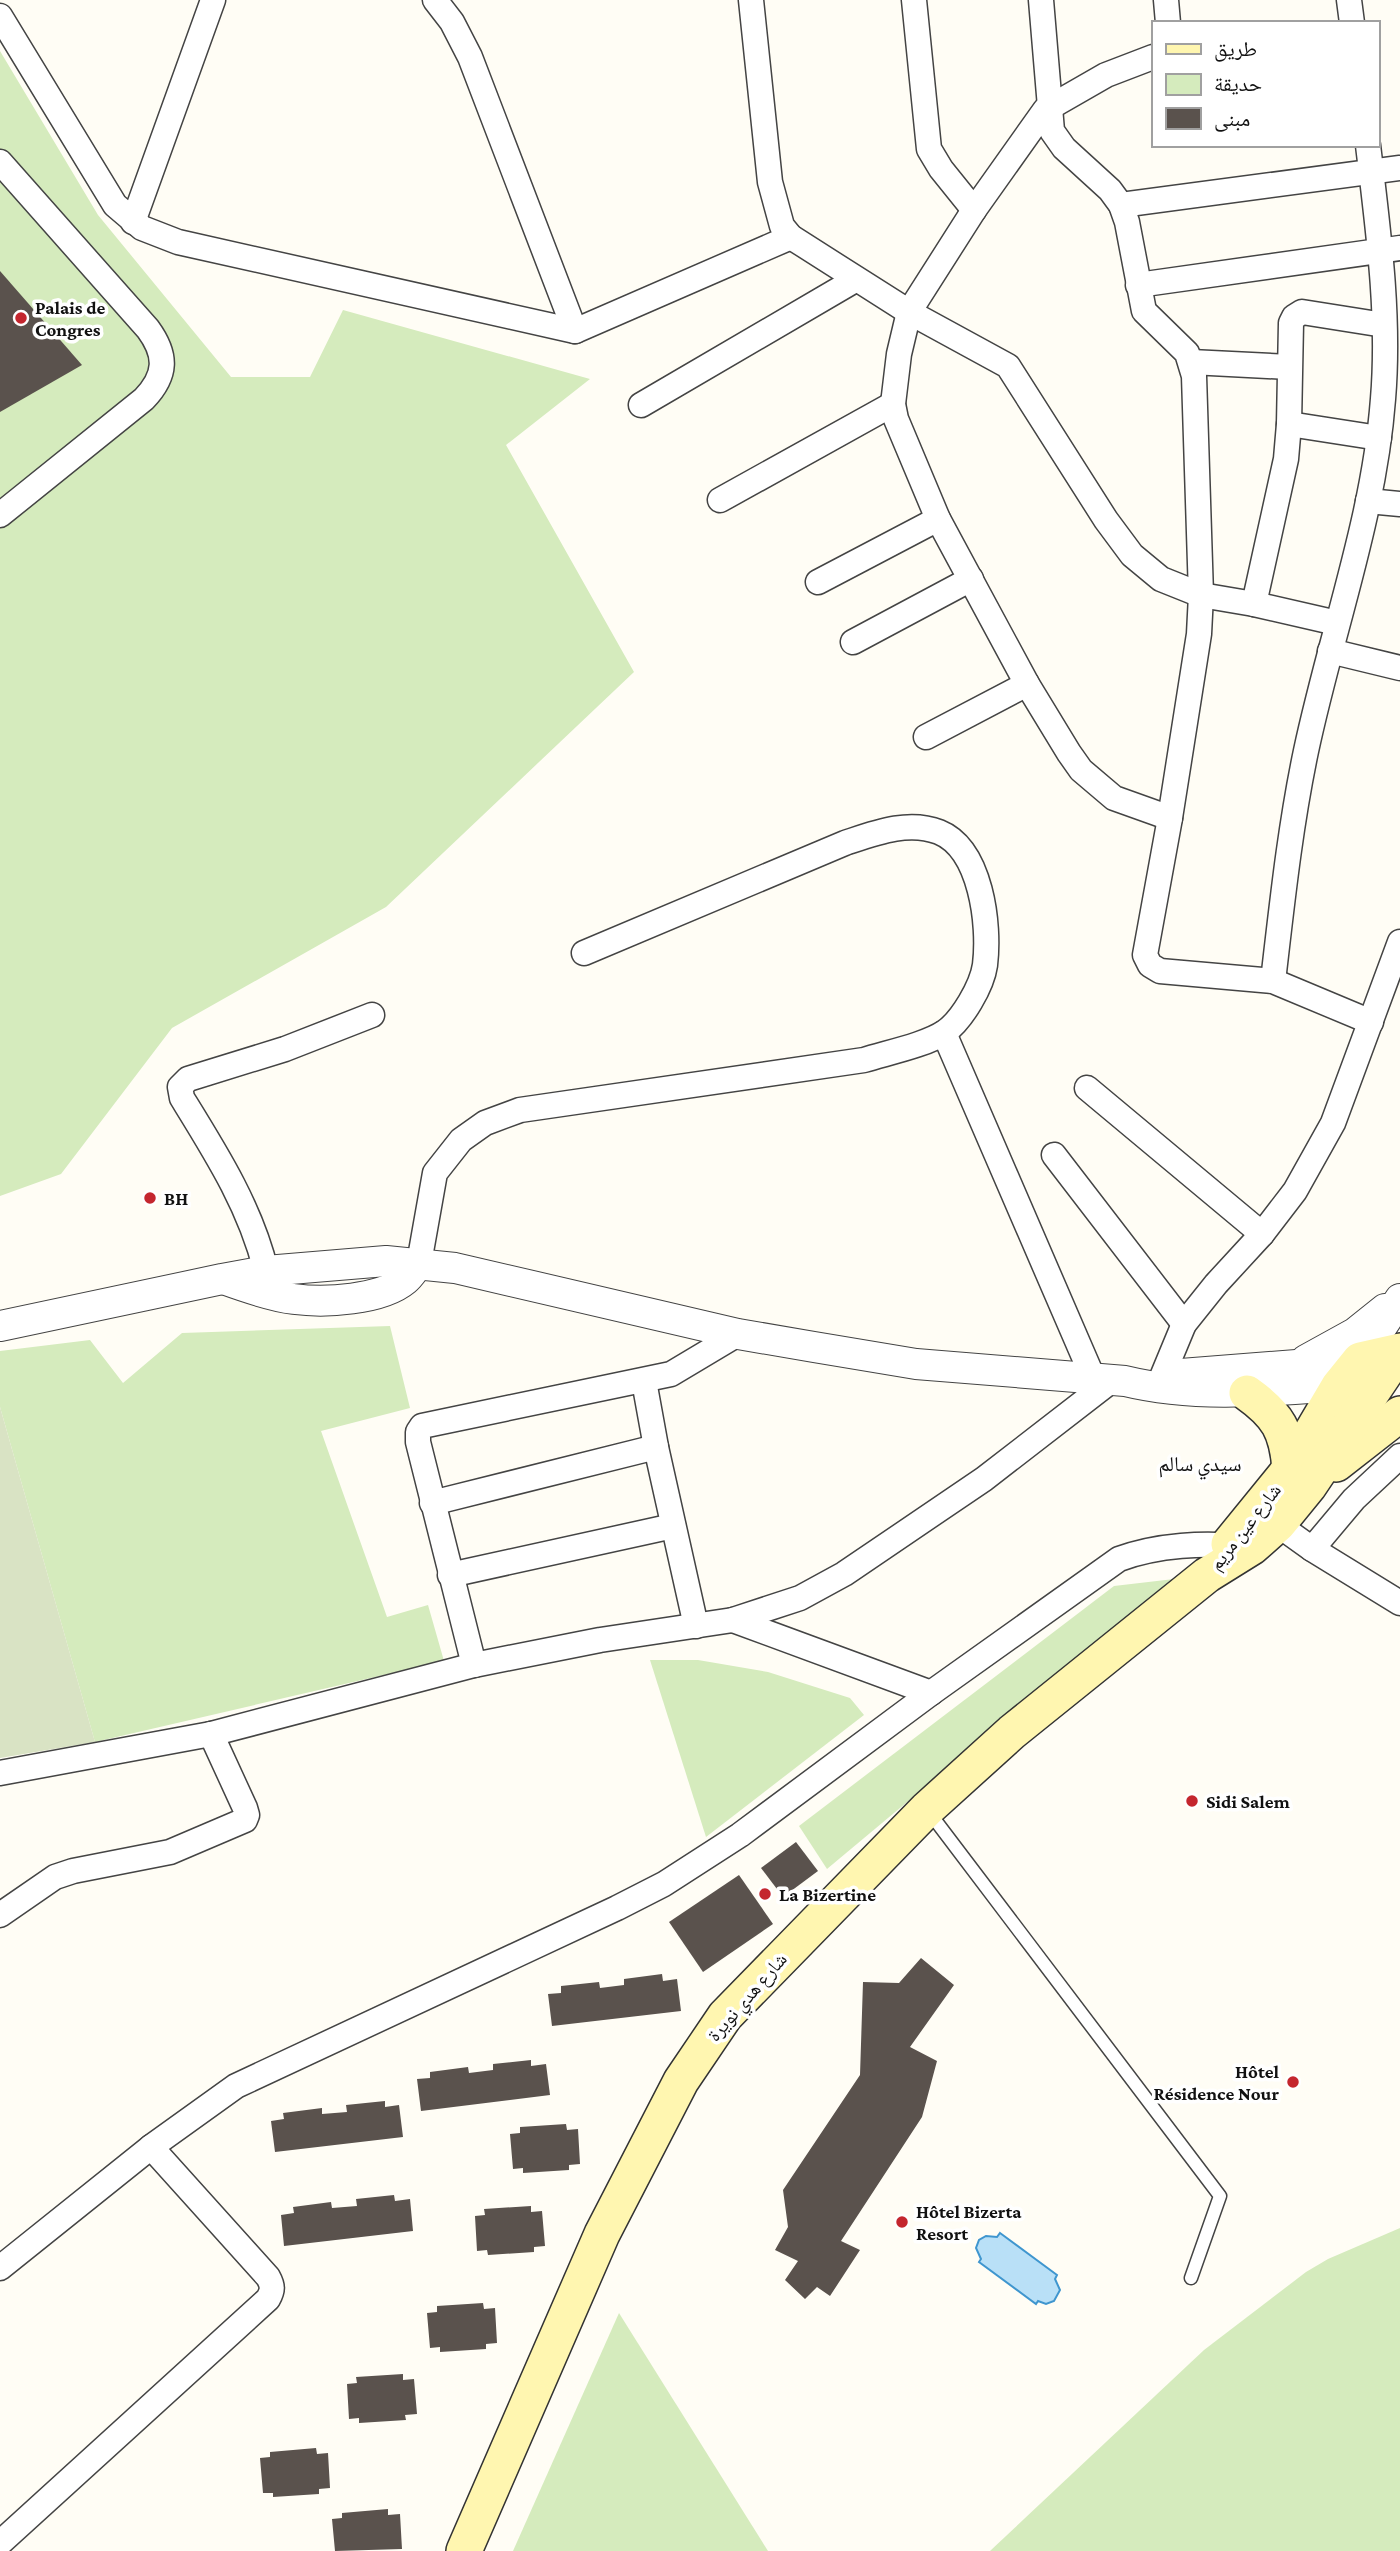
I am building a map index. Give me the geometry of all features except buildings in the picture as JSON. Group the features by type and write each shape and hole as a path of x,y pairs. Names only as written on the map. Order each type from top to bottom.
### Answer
{"main road":[{"name":"شارع عين مريم","path":"1207,1575 1240,1546 1300,1478 1383,1364"},
{"path":"1247,1393 1266,1406 1280,1424 1300,1478 1400,1414"},
{"name":"شارع هدي نويرة","path":"464,2551 602,2234 681,2081 724,2016 927,1808 1012,1732 1207,1575"}],"street":[{"path":"133,222 213,0"},
{"path":"435,0 455,11 470,57 575,331"},
{"path":"751,0 770,182 779,218 791,237 855,280 1008,366 1106,520 1132,555 1161,579 1201,595 1338,623"},
{"path":"914,0 929,149 941,169 974,210"},
{"path":"1041,0 1052,131 1110,190 1121,205 1127,222 1144,311 1187,353 1194,376 1201,595 1196,665 1145,954 1150,965 1160,971 1170,974 1273,981 1371,1022"},
{"path":"1166,0 1168,21"},
{"path":"1349,0 1352,21"},
{"path":"0,16 115,205 133,222 159,236 178,242 575,331 791,237"},
{"path":"1152,58 1107,75 1050,105 974,210 909,312 899,354 893,404 896,419 938,519 1027,684 1081,770 1114,798 1170,818"},
{"path":"1273,981 1287,852 1306,751 1368,501 1392,360 1384,325 1390,250 1367,147"},
{"path":"0,162 148,329 158,342 163,361 161,374 153,390 144,399 0,515"},
{"path":"1121,205 1400,168"},
{"path":"1138,285 1390,250"},
{"path":"641,405 855,280"},
{"path":"1254,604 1286,459 1291,323 1297,314 1384,325"},
{"path":"1191,362 1289,367"},
{"path":"720,500 893,404"},
{"path":"1289,424 1379,438"},
{"path":"1368,501 1400,505"},
{"path":"818,582 938,519"},
{"path":"853,642 971,579"},
{"path":"1330,651 1400,668"},
{"path":"926,737 1027,684"},
{"path":"222,1279 266,1294 294,1299 334,1299 375,1294 408,1278 419,1263 435,1173 461,1140 485,1123 520,1110 864,1060 944,1033 962,1016 974,996 985,967 983,908 970,860 956,841 937,831 910,827 881,830 845,842 584,953"},
{"path":"1160,1382 1184,1324 1262,1234 1295,1191 1333,1123 1400,942"},
{"path":"266,1271 258,1237 247,1211 182,1098 180,1087 188,1079 285,1049 372,1015"},
{"path":"944,1033 1111,1380"},
{"path":"1087,1088 1262,1234"},
{"path":"1054,1155 1184,1324"},
{"path":"0,1326 266,1271 376,1262 419,1263 456,1268 738,1334 916,1364 1160,1382 1247,1393 1383,1364"},
{"path":"1294,1366 1355,1333 1400,1296"},
{"name":"شارع عين مريم","path":"1383,1364 1400,1296"},
{"path":"474,1665 418,1442 418,1432 422,1426 671,1374 738,1334"},
{"path":"1160,1382 1294,1366 1383,1364"},
{"path":"0,1773 211,1734 474,1665 600,1640 733,1620 800,1598 844,1574 984,1479 1111,1380"},
{"path":"644,1381 696,1626"},
{"path":"432,1503 656,1447"},
{"path":"1312,1549 1354,1499 1400,1456"},
{"path":"1267,1517 1312,1549 1400,1603"},
{"path":"450,1575 673,1526"},
{"path":"3,2258 236,2086 664,1884 740,1835 931,1693 1119,1559 1139,1551 1160,1548 1240,1546"},
{"path":"733,1620 931,1693"},
{"path":"0,1915 55,1877 170,1852 244,1820 247,1815 245,1808 211,1734"},
{"path":"0,2543 268,2299 272,2291 273,2285 268,2277 151,2147"}],"lane":[{"path":"927,1808 1220,2196 1191,2278"}],"green space":[{"path":"0,51 98,215 231,377 310,377 343,310 590,379 506,445 634,672 386,907 172,1028 61,1174 0,1196"},
{"path":"390,1326 410,1408 321,1431 387,1617 428,1605 444,1661 95,1742 0,1407 0,1351 90,1340 123,1383 182,1333"},
{"path":"0,1407 95,1742 0,1758"},
{"path":"1174,1579 827,1869 799,1826 1114,1586"},
{"path":"650,1660 698,1660 768,1672 850,1698 864,1715 706,1837"},
{"path":"1400,2228 1400,2551 990,2551 1204,2350 1306,2272 1328,2259"},
{"path":"619,2313 768,2551 513,2551"}],"water":[{"path":"1000,2233 1057,2275 1055,2279 1060,2290 1054,2301 1046,2304 1038,2301 1036,2304 979,2262 981,2259 976,2248 979,2240 986,2236 997,2237"}],"place":[{"name":"Palais de Congres","path":"21,318"},
{"name":"BH","path":"150,1198"},
{"name":"Sidi Salem","path":"1192,1801"},
{"name":"La Bizertine","path":"765,1894"},
{"name":"Hôtel Résidence Nour","path":"1293,2082"},
{"name":"Hôtel Bizerta Resort","path":"902,2222"}],"district":[{"name":"سيدي سالم","path":"1200,1464"}]}
